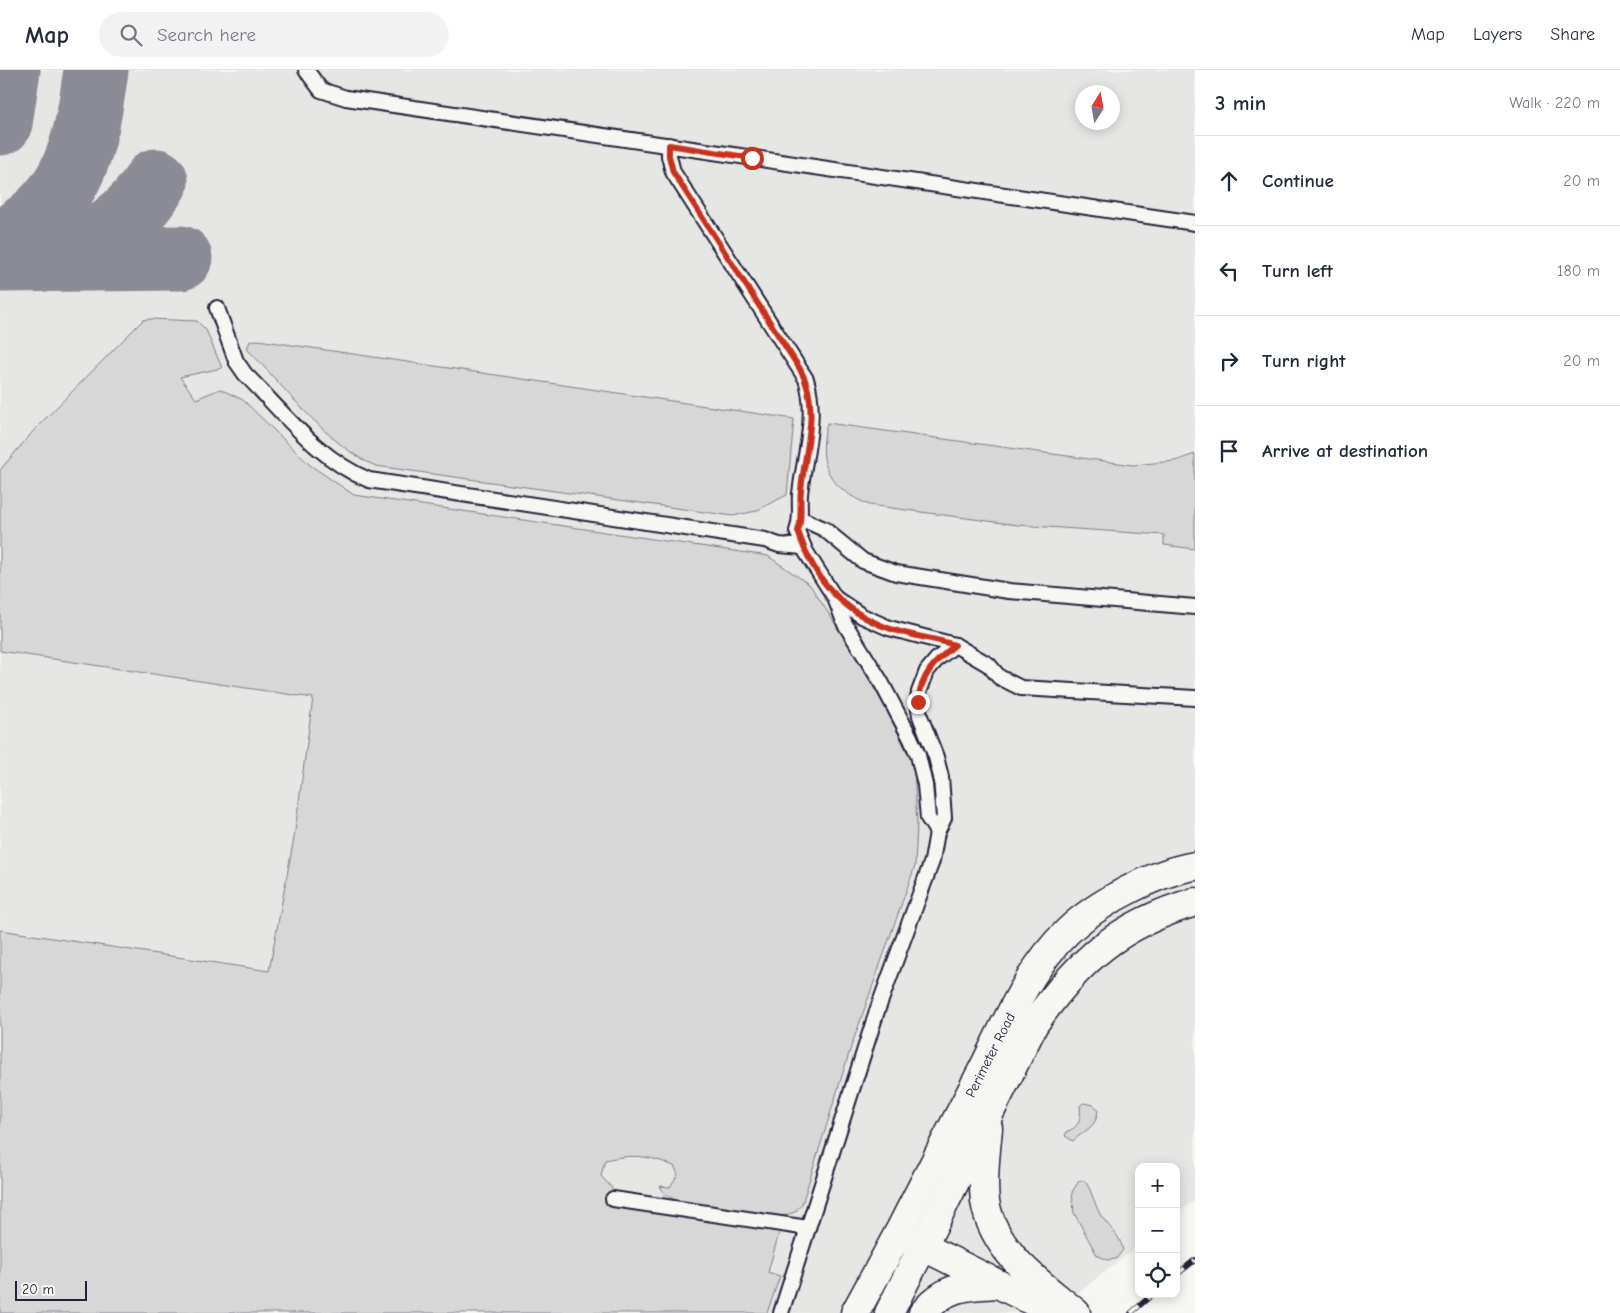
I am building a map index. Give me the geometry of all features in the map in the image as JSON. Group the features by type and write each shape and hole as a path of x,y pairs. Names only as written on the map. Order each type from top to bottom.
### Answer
{"street":[{"name":"Perimeter Road","path":"855,1313 1034,972 1068,930 1107,902 1147,881 1195,866"},
{"name":"Perimeter Road","path":"889,1313 1034,1024 1068,979 1110,940 1136,924 1169,909 1195,902"},
{"path":"989,1114 984,1180 986,1203 993,1224 1002,1242 1017,1263 1076,1313"},
{"path":"898,1234 1056,1313"},
{"path":"923,1313 935,1298 952,1290 997,1284"}],"lane":[{"path":"306,70 321,90 337,96 1195,223"},
{"path":"669,145 669,156 673,172 806,379 812,410 800,497 802,519 798,531 803,547 835,598 845,624 881,682 914,746 925,785 928,818 937,832"},
{"path":"217,308 236,361 245,374 329,458 347,471 369,480 765,540 779,545 803,547"},
{"path":"802,519 824,529 863,561 896,573 1009,591 1195,607"},
{"path":"835,598 862,616 889,628 955,645 989,666 999,677 1021,688 1195,698"},
{"path":"781,1313 877,1011 932,861 937,832 944,818 943,790 936,757 919,710 919,692 927,671 937,659 955,645"},
{"path":"613,1199 808,1228"}],"shaded area":[{"path":"0,70 1195,70 1195,1200 1180,1212 1180,1163 1135,1163 1135,1248 1053,1313 0,1313"},
{"path":"143,320 197,321 206,330 222,368 180,377 196,399 220,389 243,400 310,465 354,495 768,556 810,585 838,628 883,703 914,766 917,825 915,866 851,1047 802,1204 795,1212 780,1217 680,1202 665,1195 660,1186 670,1187 678,1174 674,1166 648,1158 632,1156 605,1160 601,1176 612,1188 611,1204 780,1230 768,1272 780,1276 767,1313 0,1313 0,930 269,971 294,838 313,698 0,651 0,470 36,428"},
{"path":"258,340 794,419 787,495 756,511 733,516 376,466 359,457 324,431 247,349 250,341"},
{"path":"827,423 1133,465 1175,461 1195,454 1195,549 1164,545 1164,535 1018,525 869,505 844,491 829,474 823,452"},
{"path":"1083,1103 1094,1105 1098,1110 1097,1116 1093,1125 1073,1141 1065,1136 1067,1131 1077,1125 1080,1118 1080,1106"},
{"path":"1079,1181 1085,1181 1100,1214 1119,1239 1123,1250 1116,1259 1107,1260 1097,1255 1074,1213 1072,1192"}],"taxiway":[{"path":"0,123 8,70"},
{"path":"0,243 25,227 46,210 61,191 81,148 96,70"},
{"path":"56,256 86,244 113,228 137,207 156,181"},
{"path":"0,260 180,258"}],"railway":[{"path":"1180,1272 1195,1260"},
{"path":"1131,1313 1148,1298"}],"route":[{"path":"752,158 669,145 670,163 673,172 806,379 812,410 800,497 802,519 798,531 802,544 822,580 835,598 876,623 906,633 955,645 937,659 927,671 919,692 918,702"}]}
